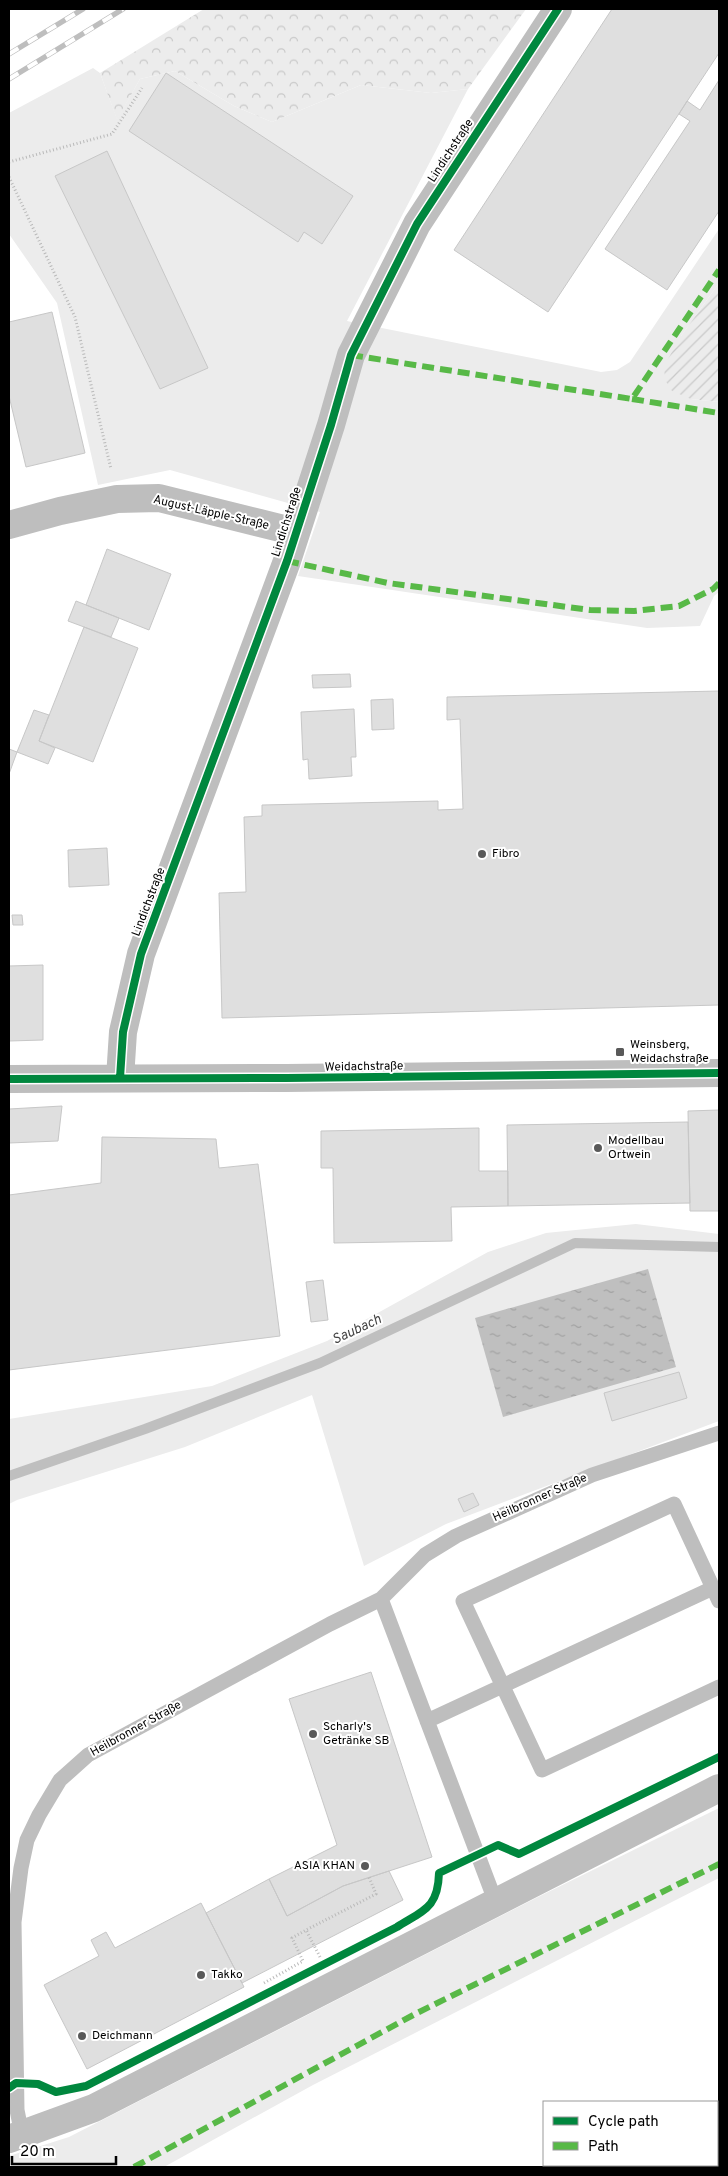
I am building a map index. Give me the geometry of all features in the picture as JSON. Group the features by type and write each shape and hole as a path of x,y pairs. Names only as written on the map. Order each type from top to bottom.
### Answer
{"street":[{"name":"Lindichstraße","path":"120,1078 123,1032 141,954 249,666 296,532 355,346 417,224 558,9"},
{"name":"August-Läpple-Straße","path":"9,525 60,511 117,499 159,498 296,532"},
{"name":"Weidachstraße","path":"9,1079 719,1073"},
{"name":"Heilbronner Straße","path":"15,2137 94,2108 719,1788"}],"lane":[{"name":"Heilbronner Straße","path":"15,2137 14,1922 21,1868 27,1840 39,1815 60,1780 88,1755 330,1624 381,1599 425,1554 456,1536 592,1475 719,1433"},
{"path":"427,1721 503,1686 716,1594 674,1504 463,1601 503,1686 542,1770 719,1687"},
{"path":"381,1599 496,1903"}],"path":[{"path":"9,162 112,134 142,88"},
{"path":"9,177 75,317 112,476"},
{"path":"256,1987 303,1960 292,1938 376,1894 369,1878"},
{"path":"306,1930 314,1946"}],"green space":[{"path":"204,9 526,9 468,89 431,93 361,85 272,122 234,106 175,71 140,79 117,120 100,73"},
{"path":"93,68 100,73 117,119 140,79 175,71 234,106 272,122 361,85 431,93 468,89 347,321 601,372 617,370 630,362 719,229 719,283 681,336 691,399 719,402 719,592 714,596 700,626 647,628 298,576 320,512 170,470 98,485 57,303 9,234 9,113"},
{"path":"719,283 719,402 691,399 672,391 665,380 664,366 681,336"},
{"path":"636,1224 719,1234 719,1421 446,1524 364,1566 312,1395 185,1447 9,1504 9,1419 212,1386 327,1341 488,1252 546,1233"},
{"path":"719,1808 719,1878 313,2085 164,2167 9,2167 9,2156 69,2137 540,1896"}],"water":[{"path":"648,1269 676,1367 503,1417 475,1318"}],"building":[{"path":"612,9 719,9 719,53 548,312 454,250"},
{"path":"166,73 353,196 322,244 304,232 298,242 129,131"},
{"path":"719,80 719,211 667,290 605,249 690,121 679,114 687,101 700,110"},
{"path":"107,151 208,368 160,389 55,176"},
{"path":"52,312 85,453 26,467 9,396 9,322"},
{"path":"107,549 171,574 149,630 86,605"},
{"path":"76,601 119,618 111,637 68,621"},
{"path":"84,627 138,648 93,762 39,741"},
{"path":"350,674 351,687 313,688 312,675"},
{"name":"Fibro","path":"719,691 719,1005 222,1018 219,893 246,892 244,817 262,816 262,805 438,801 438,810 463,809 460,719 447,720 447,697"},
{"path":"393,699 394,729 372,730 371,700"},
{"path":"354,709 356,757 351,757 352,776 309,779 308,759 303,760 301,712"},
{"path":"34,710 49,715 39,741 55,748 48,764 17,752"},
{"path":"9,749 17,752 9,774"},
{"path":"107,848 109,885 69,887 68,850"},
{"path":"12,915 22,915 23,925 13,925"},
{"path":"43,965 43,1040 9,1041 9,966"},
{"path":"62,1106 58,1141 9,1143 9,1109"},
{"path":"719,1110 719,1211 690,1211 688,1111"},
{"name":"Modellbau Ortwein","path":"688,1122 690,1203 508,1206 507,1125"},
{"path":"479,1128 479,1171 508,1171 508,1206 451,1207 452,1241 334,1243 333,1168 321,1168 321,1131"},
{"path":"102,1137 216,1139 219,1168 258,1164 280,1336 9,1370 9,1195 101,1183"},
{"path":"323,1280 328,1320 311,1322 306,1282"},
{"path":"679,1372 687,1398 612,1421 604,1393"},
{"path":"473,1493 479,1505 464,1512 458,1499"},
{"path":"371,1672 432,1857 343,1886 287,1916 269,1879 337,1845 289,1699"},
{"path":"389,1871 403,1900 242,1983 206,1913 269,1879 287,1916 343,1886"},
{"path":"201,1903 244,1987 87,2069 44,1985 99,1956 91,1940 106,1932 115,1948"}],"waterway":[{"name":"Saubach","path":"9,1476 145,1429 320,1363 575,1243 719,1247"}],"railway":[{"path":"9,54 83,9"},
{"path":"9,79 123,9"}],"marked path":[{"path":"351,355 632,399 719,270"},
{"path":"632,399 719,413"},
{"path":"287,561 388,583 590,610 634,611 679,606 713,589 719,583"},
{"path":"134,2167 417,2013 719,1864"}],"cycle path":[{"path":"120,1078 123,1032 141,954 287,561 331,425 351,355 417,224 558,9"},
{"path":"9,1079 719,1073"},
{"path":"9,2088 16,2083 38,2084 56,2092 86,2086 397,1927 422,1912 428,1907 436,1894 439,1873 498,1845 519,1854 719,1757"}],"place":[{"name":"Fibro","path":"482,854"},
{"name":"Weinsberg, Weidachstraße","path":"620,1052"},
{"name":"Modellbau Ortwein","path":"598,1148"},
{"name":"Scharly's Getränke SB","path":"313,1734"},
{"name":"ASIA KHAN","path":"365,1866"},
{"name":"Takko","path":"201,1975"},
{"name":"Deichmann","path":"82,2036"}]}
